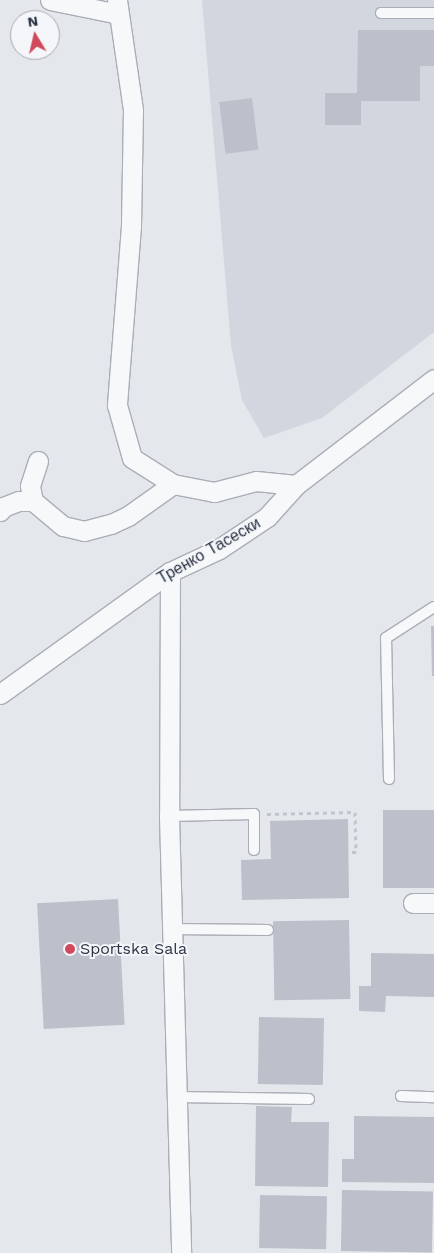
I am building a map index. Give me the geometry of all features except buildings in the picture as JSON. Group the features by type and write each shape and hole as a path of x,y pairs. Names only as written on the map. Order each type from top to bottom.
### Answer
{"street":[{"path":"50,0 118,7 133,110 131,226 117,405 132,458 174,484 214,492 256,481 296,485"},
{"name":"Тренко Тасески","path":"0,694 170,572 219,549 268,517 296,485 434,379"},
{"path":"38,461 30,486 33,501 63,526 84,531 111,524 128,516 174,484"},
{"path":"0,511 3,507 19,501 33,501"},
{"path":"170,572 169,816 180,1253"},
{"path":"413,902 434,903"}],"lane":[{"path":"381,13 434,13"},
{"path":"389,779 386,638 434,608"},
{"path":"169,816 254,814 254,850"},
{"path":"172,929 268,930"},
{"path":"401,1096 434,1097"},
{"path":"177,1097 309,1099"}],"path":[{"path":"254,814 355,812 356,852 348,852"}],"shaded area":[{"path":"202,0 434,0 434,332 322,418 264,438 242,400 231,345"}],"place":[{"name":"Sportska Sala","path":"70,949"}]}
